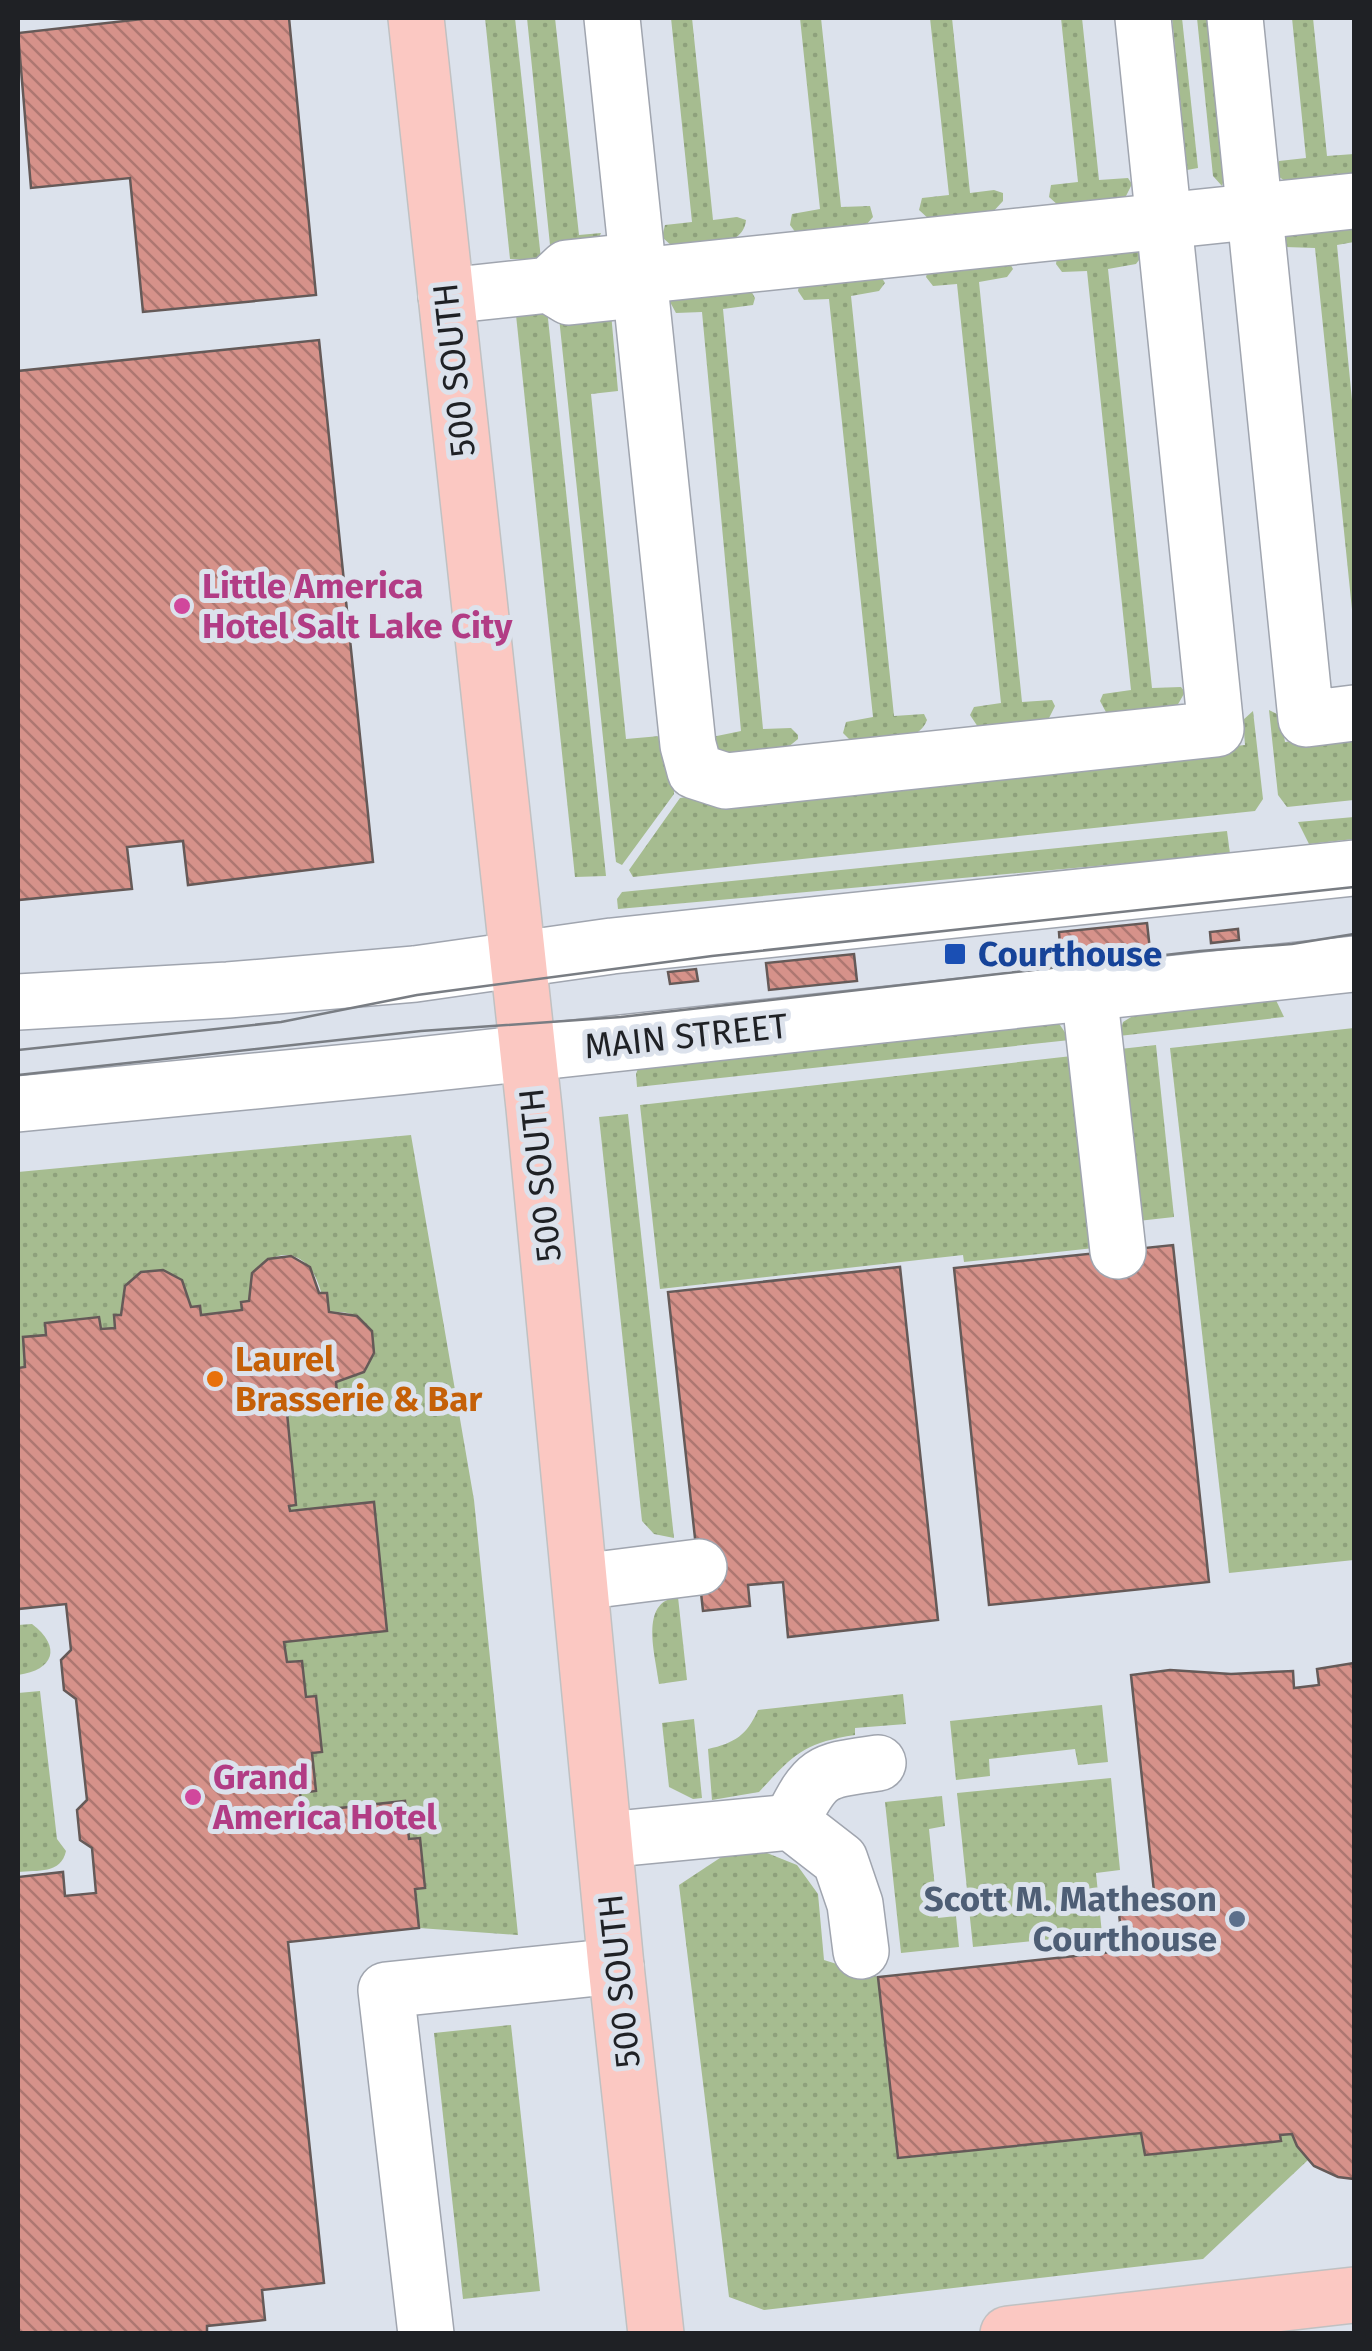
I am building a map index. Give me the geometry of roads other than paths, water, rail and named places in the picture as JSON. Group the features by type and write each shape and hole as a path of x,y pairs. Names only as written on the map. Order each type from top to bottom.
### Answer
{"main road":[{"name":"500 SOUTH","path":"416,18 527,1053 656,2334"},
{"path":"1008,2334 1354,2296"}],"street":[{"path":"612,18 688,744 696,771 726,781 1216,729 1143,18"},
{"path":"1235,18 1306,719 1354,714"},
{"path":"446,296 549,285 569,297 617,292 639,276 1354,201"},
{"path":"18,1002 265,988 415,974 802,925 1354,868"},
{"name":"MAIN STREET","path":"18,1104 1354,964"},
{"path":"1089,991 1118,1251"},
{"path":"580,1582 699,1568"},
{"path":"791,1822 806,1791 828,1770 878,1763"},
{"path":"605,1840 791,1822 840,1860 855,1904 861,1950"},
{"path":"426,2334 386,1990 616,1966"}],"tram line":[{"path":"18,1050 281,1022 417,995 712,956 1354,887"},
{"path":"18,1075 421,1031 621,1017 1354,934"}],"place":[{"name":"Little America Hotel Salt Lake City","path":"182,606"},
{"name":"Courthouse","path":"955,954"},
{"name":"Laurel Brasserie & Bar","path":"215,1379"},
{"name":"Grand America Hotel","path":"193,1797"},
{"name":"Scott M. Matheson Courthouse","path":"1237,1919"}]}
